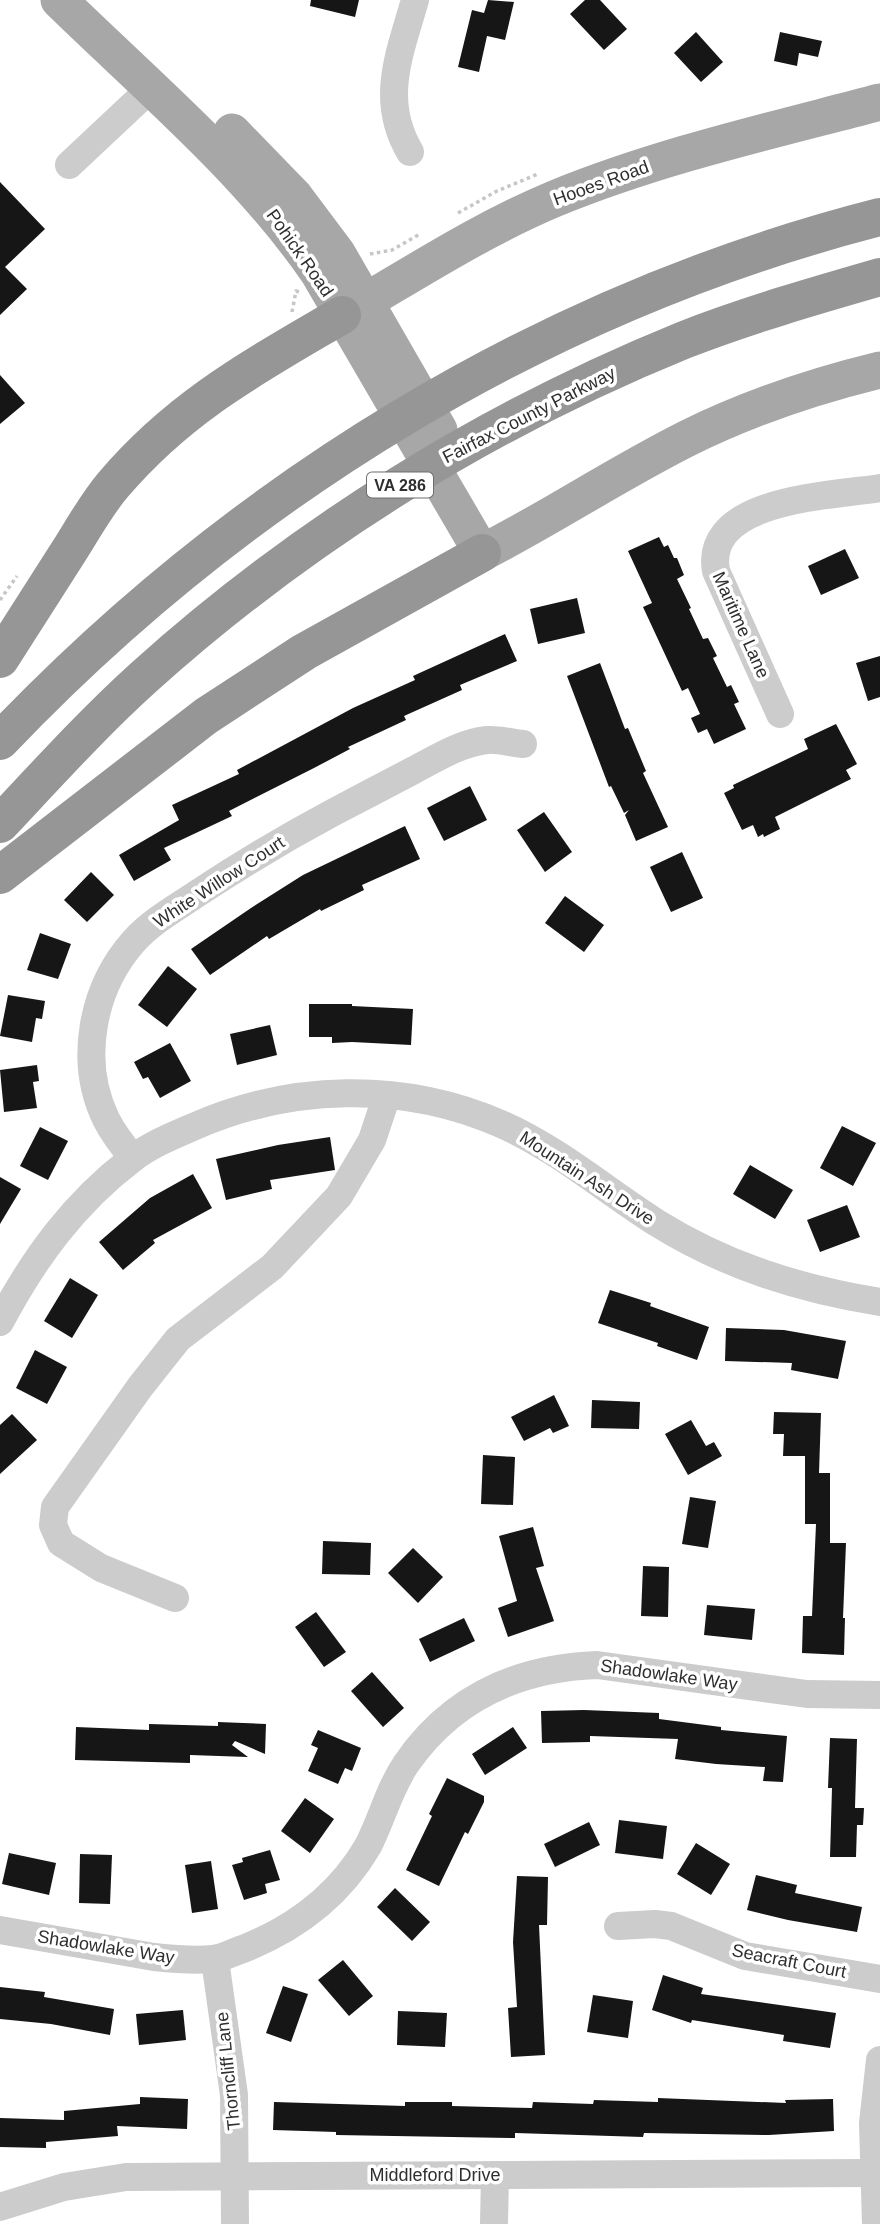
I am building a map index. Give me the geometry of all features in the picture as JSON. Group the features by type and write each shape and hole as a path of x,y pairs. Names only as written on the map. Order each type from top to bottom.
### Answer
{"highway":[{"path":"0,741 63,676 113,630 216,543 387,425 533,346 618,307 754,254 880,217"},
{"name":"Fairfax County Parkway","path":"0,824 109,710 183,643 310,545 396,487 529,410 632,362 736,321 880,276"},
{"path":"0,659 93,513 134,461 184,414 215,391 363,324"},
{"path":"0,875 206,716 487,539"}],"main road":[{"name":"Pohick Road","path":"59,0 240,176 275,214 318,272 363,324"},
{"name":"Pohick Road","path":"95,0 295,197 337,253 363,324 487,539"},
{"name":"Hooes Road","path":"363,324 502,223 583,188 682,155 880,102"},
{"path":"487,539 723,422 799,393 880,370"}],"street":[{"path":"410,152 397,125 393,90 415,0"},
{"path":"69,165 150,89"},
{"name":"Maritime Lane","path":"780,714 716,571 715,552 718,543 737,522 780,503 880,488"},
{"name":"White Willow Court","path":"133,1158 113,1132 101,1105 92,1063 92,1041 103,991 122,956 135,941 163,916 251,859 456,748 489,740 523,744"},
{"name":"Mountain Ash Drive","path":"0,1322 22,1281 61,1226 90,1194 133,1158 208,1120 293,1097 346,1093 387,1095 456,1108 501,1124 577,1167 657,1222 729,1261 813,1290 880,1302"},
{"path":"174,1598 101,1568 61,1543 53,1525 55,1507 140,1387 178,1339 272,1267 339,1196 372,1140 387,1095"},
{"name":"Shadowlake Way","path":"0,1930 154,1957 215,1959 285,1930 323,1903 350,1873 367,1847 393,1788 424,1741 473,1699 509,1681 565,1666 597,1665 807,1694 880,1695"},
{"name":"Seacraft Court","path":"618,1926 671,1926 745,1956 880,1979"},
{"name":"Thorncliff Lane","path":"215,1959 234,2095 235,2224"},
{"path":"876,2224 873,2123 880,2060"},
{"name":"Middleford Drive","path":"0,2207 64,2187 126,2177 873,2173"},
{"path":"494,2224 495,2175"}],"building":[{"path":"311,0 359,0 355,17 310,6"},
{"path":"488,0 514,2 505,40 487,36 479,72 458,67 472,10 484,13"},
{"path":"585,0 600,0 627,29 604,50 570,14"},
{"path":"696,32 723,62 701,82 674,53"},
{"path":"780,32 822,41 818,57 799,53 797,66 774,61"},
{"path":"0,182 45,229 5,267 27,289 0,315"},
{"path":"0,375 25,403 0,424"},
{"path":"659,537 664,547 668,545 674,558 677,558 684,575 677,579 691,608 689,609 703,639 708,638 717,656 713,658 727,687 731,685 739,702 734,704 746,729 714,744 707,729 698,733 691,718 700,714 688,688 682,691 643,607 652,603 628,551"},
{"path":"845,549 859,578 821,595 808,566"},
{"path":"577,598 585,633 538,644 530,609"},
{"path":"505,634 517,661 460,685 462,690 404,716 406,720 348,747 350,749 229,811 232,816 164,848 171,860 134,881 119,855 179,820 172,805 239,774 237,770 353,708 415,680 413,676"},
{"path":"880,656 880,697 868,701 856,663"},
{"path":"600,663 625,729 628,728 646,771 643,773 668,827 636,841 625,815 629,810 624,813 611,786 609,787 567,676"},
{"path":"836,724 857,764 846,770 851,779 775,817 780,829 764,837 763,834 758,837 753,825 742,830 724,793 734,788 733,785 808,749 804,739"},
{"path":"470,786 487,820 444,841 427,808"},
{"path":"544,812 572,852 545,872 517,830"},
{"path":"405,826 420,859 362,885 364,890 321,911 320,909 269,939 267,936 210,975 191,949 303,875"},
{"path":"682,852 703,898 671,912 650,867"},
{"path":"91,872 114,895 87,922 64,900"},
{"path":"565,896 604,925 584,952 545,923"},
{"path":"40,933 71,944 58,979 27,970"},
{"path":"168,966 197,989 167,1027 138,1005"},
{"path":"8,995 45,1001 42,1019 36,1018 32,1042 0,1036"},
{"path":"309,1004 413,1009 411,1045 332,1043 332,1037 309,1037"},
{"path":"270,1025 277,1055 237,1065 230,1034"},
{"path":"170,1043 191,1081 160,1098 148,1077 143,1079 134,1062"},
{"path":"37,1065 39,1081 33,1082 37,1108 4,1112 0,1070"},
{"path":"842,1126 876,1143 853,1186 820,1168"},
{"path":"40,1127 68,1141 48,1180 20,1166"},
{"path":"330,1137 335,1170 270,1180 272,1189 226,1200 216,1159"},
{"path":"750,1165 793,1190 775,1219 733,1194"},
{"path":"193,1174 212,1208 153,1240 155,1243 123,1270 99,1242 150,1198"},
{"path":"0,1177 21,1189 0,1224"},
{"path":"847,1205 860,1237 820,1252 807,1220"},
{"path":"70,1278 98,1295 72,1338 44,1321"},
{"path":"610,1290 651,1303 650,1306 709,1327 697,1360 657,1346 658,1343 598,1323"},
{"path":"726,1328 784,1330 846,1341 838,1379 791,1370 792,1363 725,1361"},
{"path":"35,1350 67,1367 47,1404 16,1388"},
{"path":"554,1395 569,1426 553,1433 550,1428 524,1441 511,1417"},
{"path":"592,1400 640,1402 639,1429 591,1428"},
{"path":"774,1412 821,1413 819,1473 830,1473 830,1543 846,1543 844,1655 802,1653 803,1616 812,1616 816,1524 805,1524 805,1456 783,1456 784,1434 773,1434"},
{"path":"12,1414 37,1440 0,1474 0,1425"},
{"path":"691,1420 706,1446 714,1442 722,1456 688,1475 665,1434"},
{"path":"483,1455 515,1457 513,1505 481,1504"},
{"path":"690,1497 716,1501 708,1548 682,1544"},
{"path":"533,1527 544,1566 536,1568 554,1621 508,1637 498,1608 517,1601 499,1536"},
{"path":"323,1541 371,1543 370,1575 322,1574"},
{"path":"413,1548 443,1577 418,1603 388,1573"},
{"path":"643,1566 669,1567 668,1617 641,1616"},
{"path":"707,1605 755,1609 752,1640 704,1635"},
{"path":"316,1612 346,1652 324,1667 295,1627"},
{"path":"464,1618 475,1641 430,1662 419,1639"},
{"path":"372,1672 404,1708 383,1727 351,1691"},
{"path":"541,1711 659,1713 659,1719 721,1727 721,1730 787,1736 783,1782 763,1781 765,1767 675,1759 678,1739 590,1736 590,1742 542,1743"},
{"path":"218,1722 266,1724 265,1754 235,1741 232,1745 248,1757 190,1755 190,1763 75,1760 76,1727 149,1730 149,1724 218,1726"},
{"path":"513,1727 527,1748 485,1775 472,1754"},
{"path":"318,1730 361,1748 352,1771 345,1768 338,1784 308,1771 318,1748 311,1745"},
{"path":"830,1738 857,1739 855,1808 864,1808 863,1825 857,1825 856,1857 830,1857"},
{"path":"447,1778 484,1796 484,1802 468,1834 465,1832 439,1886 406,1870"},
{"path":"305,1798 334,1819 310,1853 281,1831"},
{"path":"619,1820 667,1826 663,1859 615,1853"},
{"path":"589,1822 600,1845 555,1867 544,1844"},
{"path":"696,1843 730,1864 711,1895 677,1874"},
{"path":"270,1850 280,1880 265,1884 267,1893 244,1900 232,1865 243,1862 242,1858"},
{"path":"9,1853 56,1863 49,1895 2,1884"},
{"path":"80,1854 112,1855 110,1904 79,1903"},
{"path":"211,1861 218,1909 192,1913 185,1865"},
{"path":"756,1875 797,1885 795,1893 862,1907 857,1932 747,1910"},
{"path":"517,1876 548,1877 547,1925 539,1925 545,2055 511,2057 508,2008 517,2007 513,1942"},
{"path":"395,1888 430,1922 412,1941 377,1907"},
{"path":"343,1960 373,1996 349,2016 318,1980"},
{"path":"663,1975 703,1988 701,1994 836,2013 830,2048 783,2041 784,2035 692,2020 691,2023 652,2010"},
{"path":"283,1986 308,1994 291,2042 266,2033"},
{"path":"0,1987 45,1992 44,1997 114,2009 110,2035 51,2024 0,2019"},
{"path":"593,1995 633,2001 628,2038 587,2032"},
{"path":"183,2010 186,2040 139,2045 136,2014"},
{"path":"398,2011 447,2013 445,2047 397,2045"},
{"path":"140,2097 188,2099 187,2129 117,2126 118,2136 46,2142 46,2148 0,2147 0,2118 64,2120 64,2111 140,2104"},
{"path":"658,2098 786,2103 785,2100 833,2099 834,2131 769,2135 644,2133 643,2137 515,2133 515,2138 336,2135 336,2132 273,2130 274,2102 405,2106 405,2102 452,2102 452,2106 532,2108 533,2102 658,2102"}]}
